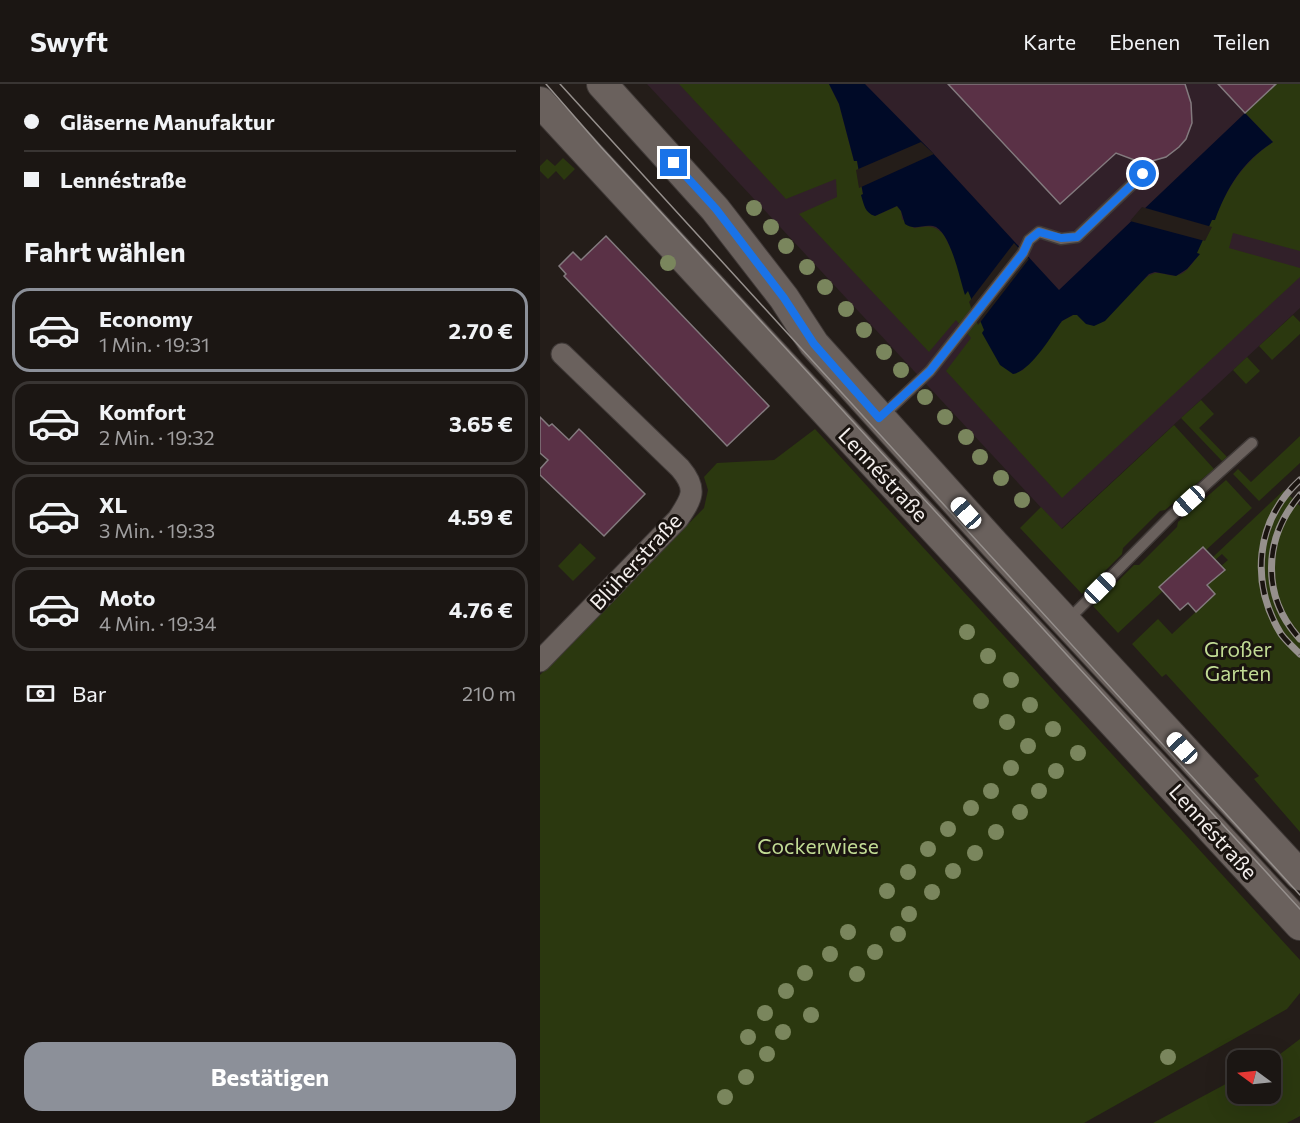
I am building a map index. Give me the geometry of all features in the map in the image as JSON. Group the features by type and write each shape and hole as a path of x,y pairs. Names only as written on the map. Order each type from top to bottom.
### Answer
{"main road":[{"name":"Lennéstraße","path":"602,84 716,209 784,298 814,344 879,418 1300,875"},
{"name":"Lennéstraße","path":"540,102 1300,925"}],"street":[{"name":"Blüherstraße","path":"542,655 678,519 690,500 692,487 689,478 680,468 562,354"}],"lane":[{"path":"879,418 930,371 1023,253 1029,240 1039,232 1061,238 1077,237 1143,174"},
{"path":"1066,622 1171,516 1252,444"}],"shaded area":[{"path":"647,84 1300,84 1300,308 1061,529"}],"green space":[{"path":"679,84 829,84 839,104 854,161 857,161 863,195 875,216 897,206 901,211 902,219 914,228 930,227 944,235 1013,374 1023,370 1062,321 1154,273 1172,276 1183,273 1187,269 1199,254 1196,253 1212,219 1214,220 1237,176 1253,158 1273,142 1245,113 1276,84 1300,84 1300,251 1233,233 1229,248 1300,268 1300,277 1062,498 946,371 971,338 956,320 929,352 799,214 837,197 836,179 786,199"},
{"path":"563,158 575,169 564,180 556,171 548,179 540,171 540,166 547,159 555,166"},
{"path":"1293,315 1300,322 1300,334 1272,360 1259,346"},
{"path":"1247,357 1260,371 1246,384 1233,370"},
{"path":"1201,400 1214,414 1199,428 1227,457 1222,461 1181,418"},
{"path":"1174,425 1214,469 1165,510 1160,511 1082,594 1020,528 1041,507 1062,529"},
{"name":"Cockerwiese","path":"815,429 1300,960 1300,993 1287,1009 1084,1123 540,1123 540,675 704,508 708,490 704,477 717,463 774,460"},
{"path":"1300,436 1300,463 1259,501 1233,474 1238,469 1251,482"},
{"path":"1226,480 1252,508 1206,550 1203,547 1160,587 1163,591 1118,633 1093,606 1134,565 1139,565 1177,527 1178,522"},
{"name":"Großer Garten","path":"1284,490 1300,506 1300,832 1254,779 1259,776 1166,674 1162,677 1132,644 1158,619 1172,634 1215,594 1208,585 1224,570 1221,566 1228,560 1222,554 1215,560 1213,557"},
{"path":"580,543 596,558 573,581 558,566"},
{"path":"1300,1039 1300,1116 1287,1123 1153,1123 1227,1083 1227,1104 1281,1104 1281,1053"}],"water":[{"path":"829,84 865,84 930,150 1059,290 1245,113 1273,142 1262,149 1237,176 1215,220 1212,220 1197,253 1200,254 1187,269 1176,276 1155,272 1149,274 1105,321 1094,326 1086,324 1077,315 1062,321 1034,360 1027,367 1013,374 1000,365 982,333 984,330 968,291 965,295 949,245 939,229 933,226 915,227 905,224 897,206 875,216 867,211 861,195 863,194 857,161 854,161 839,104"}],"pier":[{"path":"921,142 934,154 859,188 856,170"},
{"path":"1142,207 1212,227 1205,241 1130,221"},
{"path":"1014,243 1029,259 978,325 969,302"}],"building":[{"path":"948,84 1185,84 1191,103 1192,123 1186,139 1166,157 1152,161 1137,161 1116,153 1060,204"},
{"path":"1218,84 1276,84 1245,113"},
{"path":"606,236 769,406 727,446 564,276 566,274 559,266 573,252 581,260"},
{"path":"540,417 549,426 552,424 569,440 579,429 645,494 604,536 540,475 540,469 548,460 540,453"},
{"path":"1203,547 1225,570 1207,585 1215,594 1196,612 1188,603 1180,610 1159,587"}],"tram line":[{"path":"546,84 601,147 1300,909"},
{"path":"560,84 1300,895"}],"railway":[{"path":"1300,480 1285,496 1274,514 1266,533 1262,553 1262,574 1271,614 1281,634 1300,654"},
{"path":"1300,495 1279,530 1273,548 1272,567 1273,586 1278,605 1287,623 1300,639"}],"route":[{"path":"674,163 716,209 784,298 814,344 879,418 930,371 1023,253 1034,235 1039,232 1061,238 1077,237 1143,174"}]}
